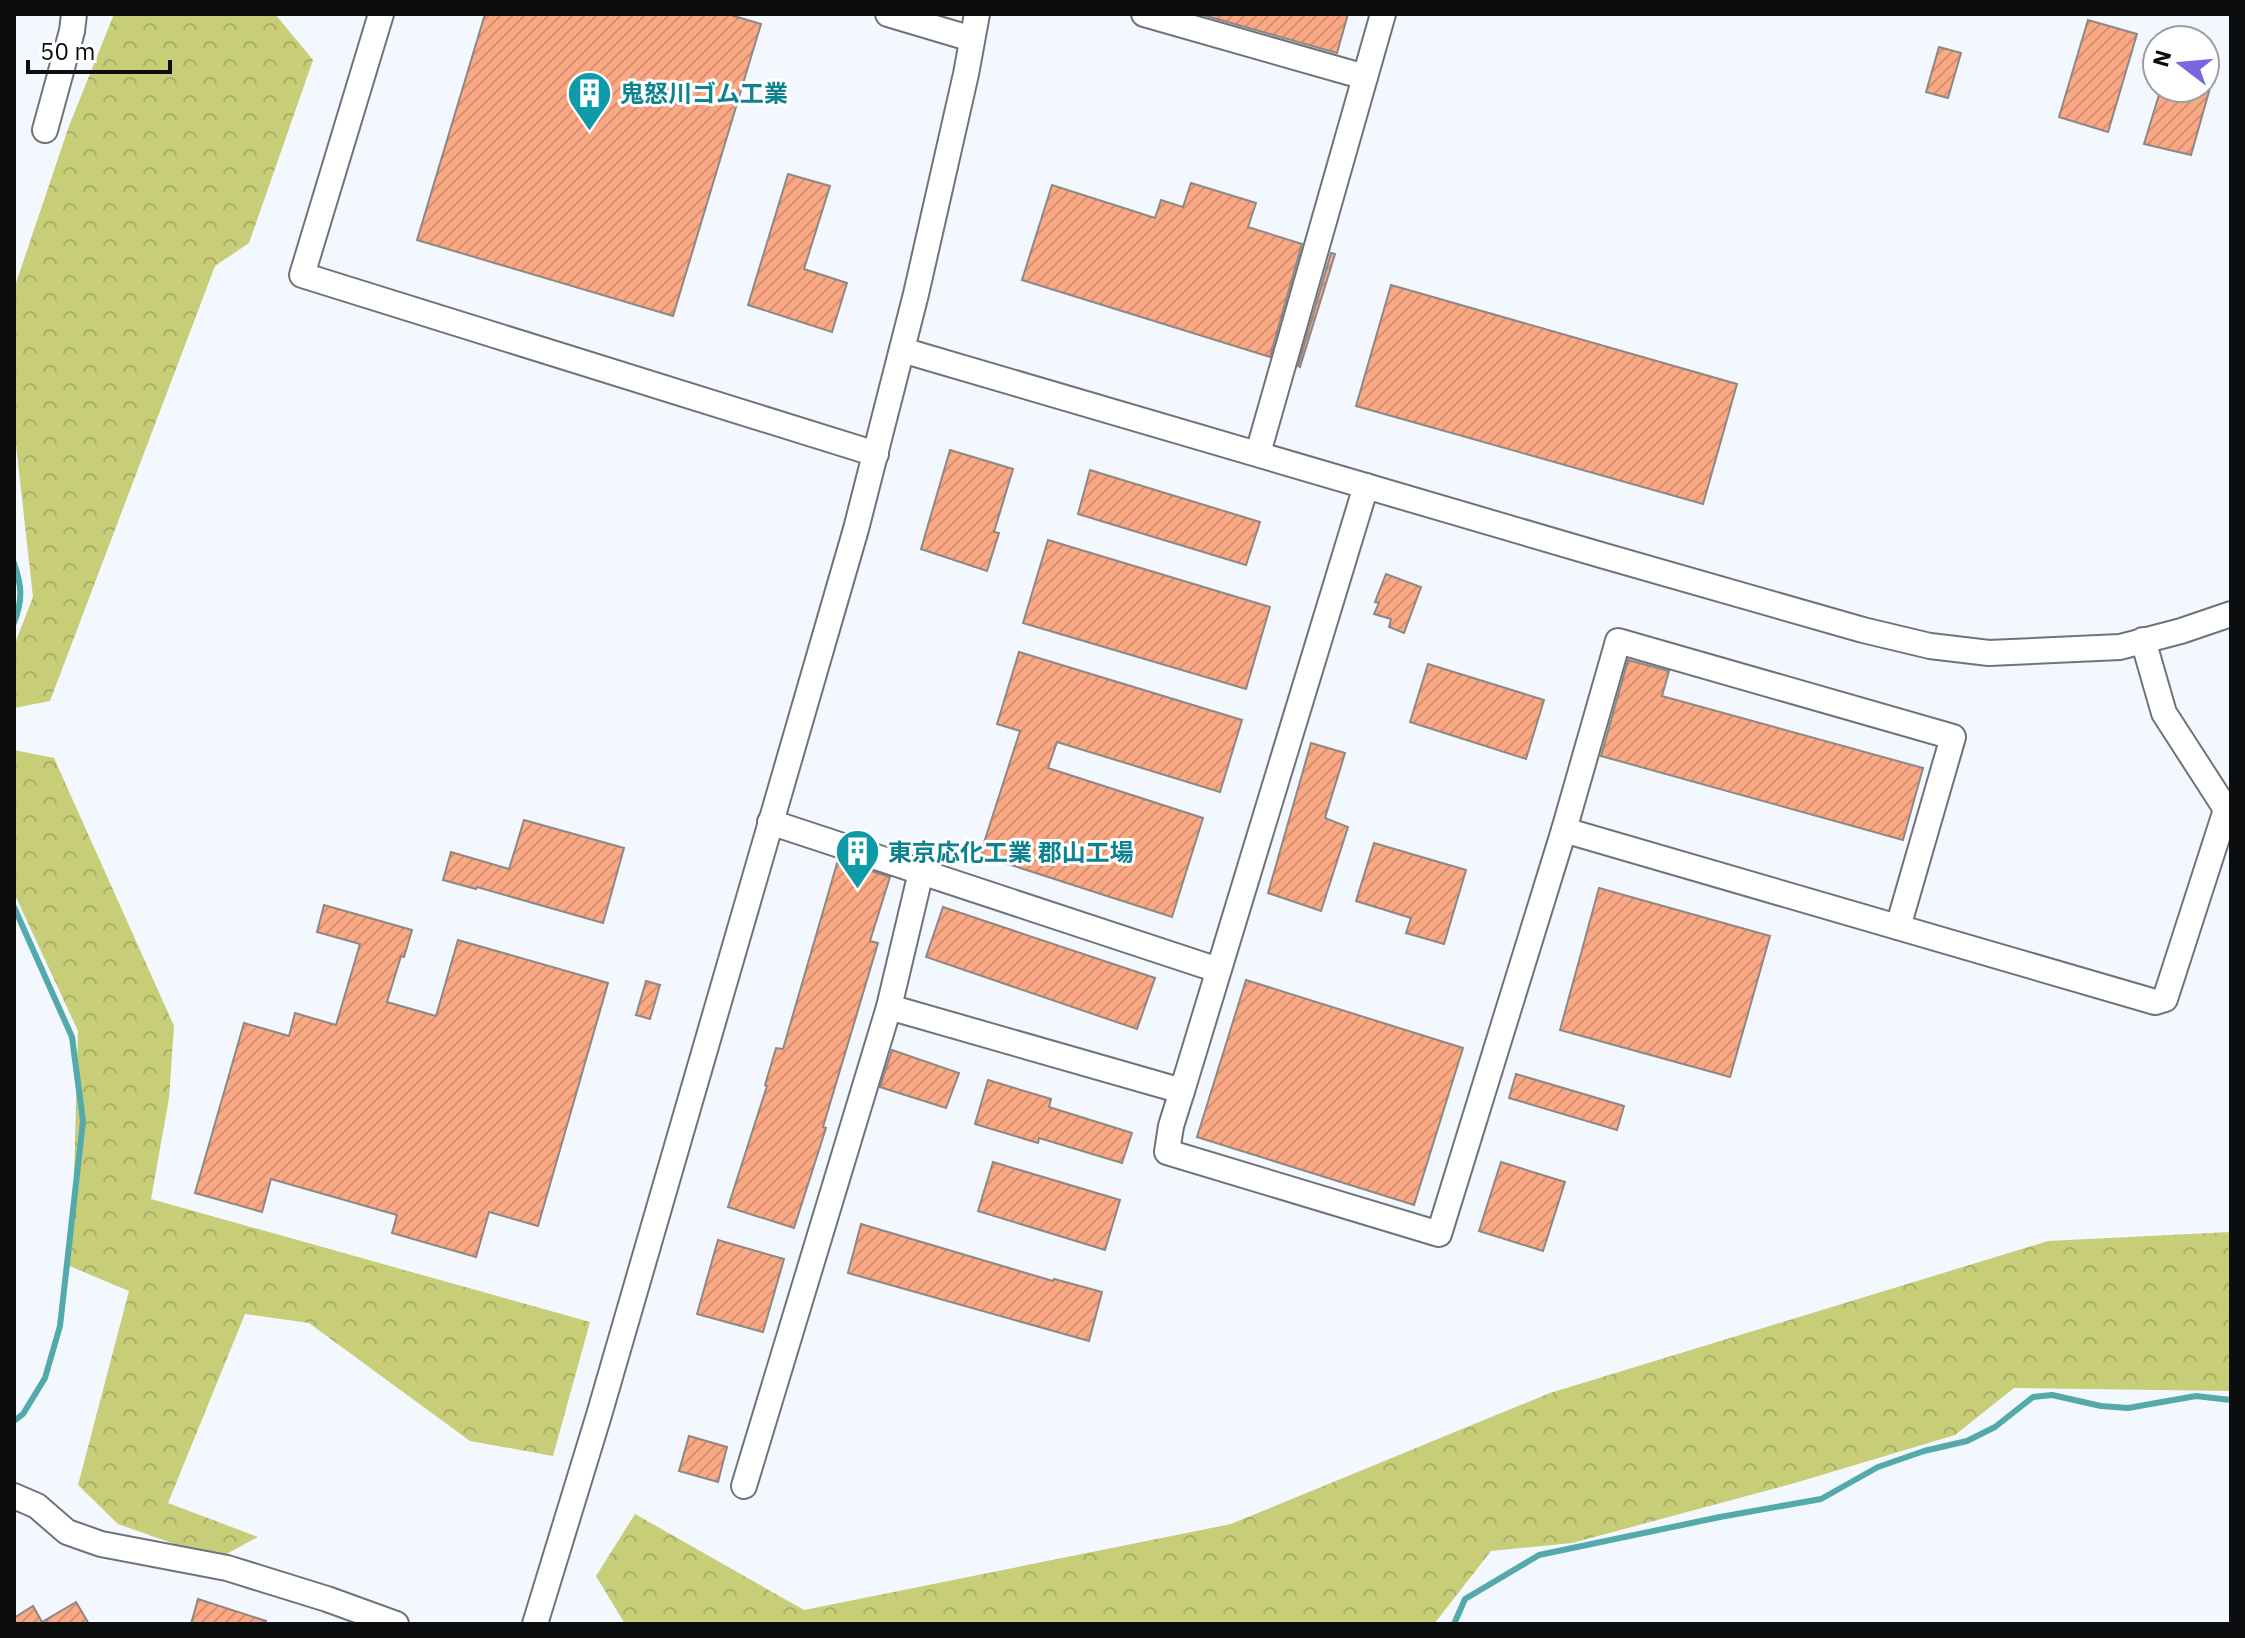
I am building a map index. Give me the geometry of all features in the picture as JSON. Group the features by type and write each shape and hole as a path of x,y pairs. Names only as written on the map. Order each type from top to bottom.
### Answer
{"street":[{"path":"45,130 74,14"},
{"path":"381,14 302,275 876,454"},
{"path":"888,14 972,39"},
{"path":"535,1624 599,1415 876,454 977,14"},
{"path":"1144,14 1365,77"},
{"path":"1258,453 1383,14"},
{"path":"902,350 1832,621 1930,646 1989,653 2120,647 2231,614"},
{"path":"1366,486 1171,1126 1167,1152 1439,1234 1564,830 1618,641 1953,737 1898,927"},
{"path":"1564,830 2155,1002 2168,996 2225,813 2224,806 2164,713 2143,640"},
{"path":"770,822 1218,970"},
{"path":"744,1486 889,1007 921,872"},
{"path":"889,1007 1182,1091"},
{"path":"14,1496 37,1506 67,1532 101,1544 227,1568 396,1624"}],"green space":[{"path":"114,14 275,14 313,60 249,243 215,266 50,701 14,708 14,646 33,597 16,445 14,289 69,126"},
{"path":"14,750 54,758 174,1026 169,1098 151,1199 590,1322 553,1456 470,1441 309,1323 245,1314 168,1503 258,1537 217,1559 118,1524 78,1485 129,1291 67,1265 73,1213 78,1031 14,893"},
{"path":"2231,1232 2231,1391 2014,1388 1955,1435 1795,1483 1572,1543 1491,1551 1434,1624 625,1624 596,1576 635,1514 804,1610 1231,1524 1550,1393 2048,1241"}],"building":[{"name":"鬼怒川ゴム工業","path":"485,14 727,14 761,24 673,316 417,240"},
{"path":"1199,14 1348,14 1337,53"},
{"path":"2088,20 2137,34 2108,132 2059,117"},
{"path":"1939,47 1961,53 1948,98 1926,92"},
{"path":"2156,104 2205,104 2191,155 2144,144"},
{"path":"788,174 830,186 804,269 847,283 832,332 748,305"},
{"path":"1191,183 1256,203 1248,227 1302,244 1270,357 1022,280 1052,185 1155,218 1161,200 1183,207"},
{"path":"1331,253 1335,254 1300,367 1298,366"},
{"path":"1391,285 1737,384 1703,504 1356,406"},
{"path":"950,450 1013,469 994,532 999,533 987,571 921,549"},
{"path":"1090,470 1260,522 1246,565 1078,514"},
{"path":"1048,540 1270,607 1246,689 1023,623"},
{"path":"1386,574 1421,587 1404,633 1389,627 1391,619 1374,614 1379,603 1375,602"},
{"path":"1019,652 1242,720 1220,792 1057,742 1048,768 1203,818 1172,917 980,855 1020,731 997,724"},
{"path":"1628,660 1669,671 1662,696 1923,768 1903,840 1601,756"},
{"path":"1428,664 1544,700 1526,759 1410,722"},
{"path":"1311,743 1345,753 1325,818 1348,827 1321,911 1268,893"},
{"path":"524,820 624,848 603,923 443,880 451,852 509,869"},
{"path":"1374,843 1466,870 1444,944 1406,933 1411,918 1356,901"},
{"path":"838,860 890,877 870,941 878,943 823,1127 826,1128 794,1228 728,1207 776,1048 783,1049"},
{"path":"1599,888 1770,936 1730,1077 1560,1030"},
{"path":"324,905 412,930 387,1002 436,1016 458,940 608,983 538,1226 489,1212 476,1257 392,1233 397,1215 271,1179 262,1212 195,1193 244,1023 289,1036 295,1013 336,1025 360,944 317,932"},
{"path":"943,907 1155,978 1137,1029 926,957"},
{"path":"1246,980 1463,1048 1414,1205 1197,1137"},
{"path":"646,981 660,985 650,1019 636,1015"},
{"path":"892,1050 959,1073 946,1108 880,1087"},
{"path":"1516,1074 1624,1106 1617,1130 1509,1098"},
{"path":"988,1080 1051,1099 1049,1107 1132,1133 1122,1163 1039,1138 1038,1143 975,1124"},
{"path":"993,1162 1120,1200 1105,1250 978,1211"},
{"path":"1501,1162 1565,1182 1543,1251 1479,1231"},
{"path":"861,1224 1053,1281 1102,1292 1089,1341 848,1273"},
{"path":"718,1240 784,1259 763,1332 697,1314"},
{"path":"689,1436 727,1447 718,1482 679,1471"},
{"path":"198,1599 266,1621 265,1624 191,1624"},
{"path":"76,1602 89,1624 14,1624 14,1618 33,1606 42,1622"}],"waterway":[{"path":"14,563 20,593 14,623"},
{"path":"14,907 72,1037 83,1121 60,1326 45,1378 23,1414 14,1421"},
{"path":"1454,1624 1465,1599 1539,1555 1821,1499 1878,1467 1924,1451 1967,1441 1995,1427 2033,1397 2052,1395 2101,1406 2128,1408 2196,1396 2231,1400"}],"place":[{"name":"鬼怒川ゴム工業","path":"589,132"},
{"name":"東京応化工業 郡山工場","path":"857,891"}]}
